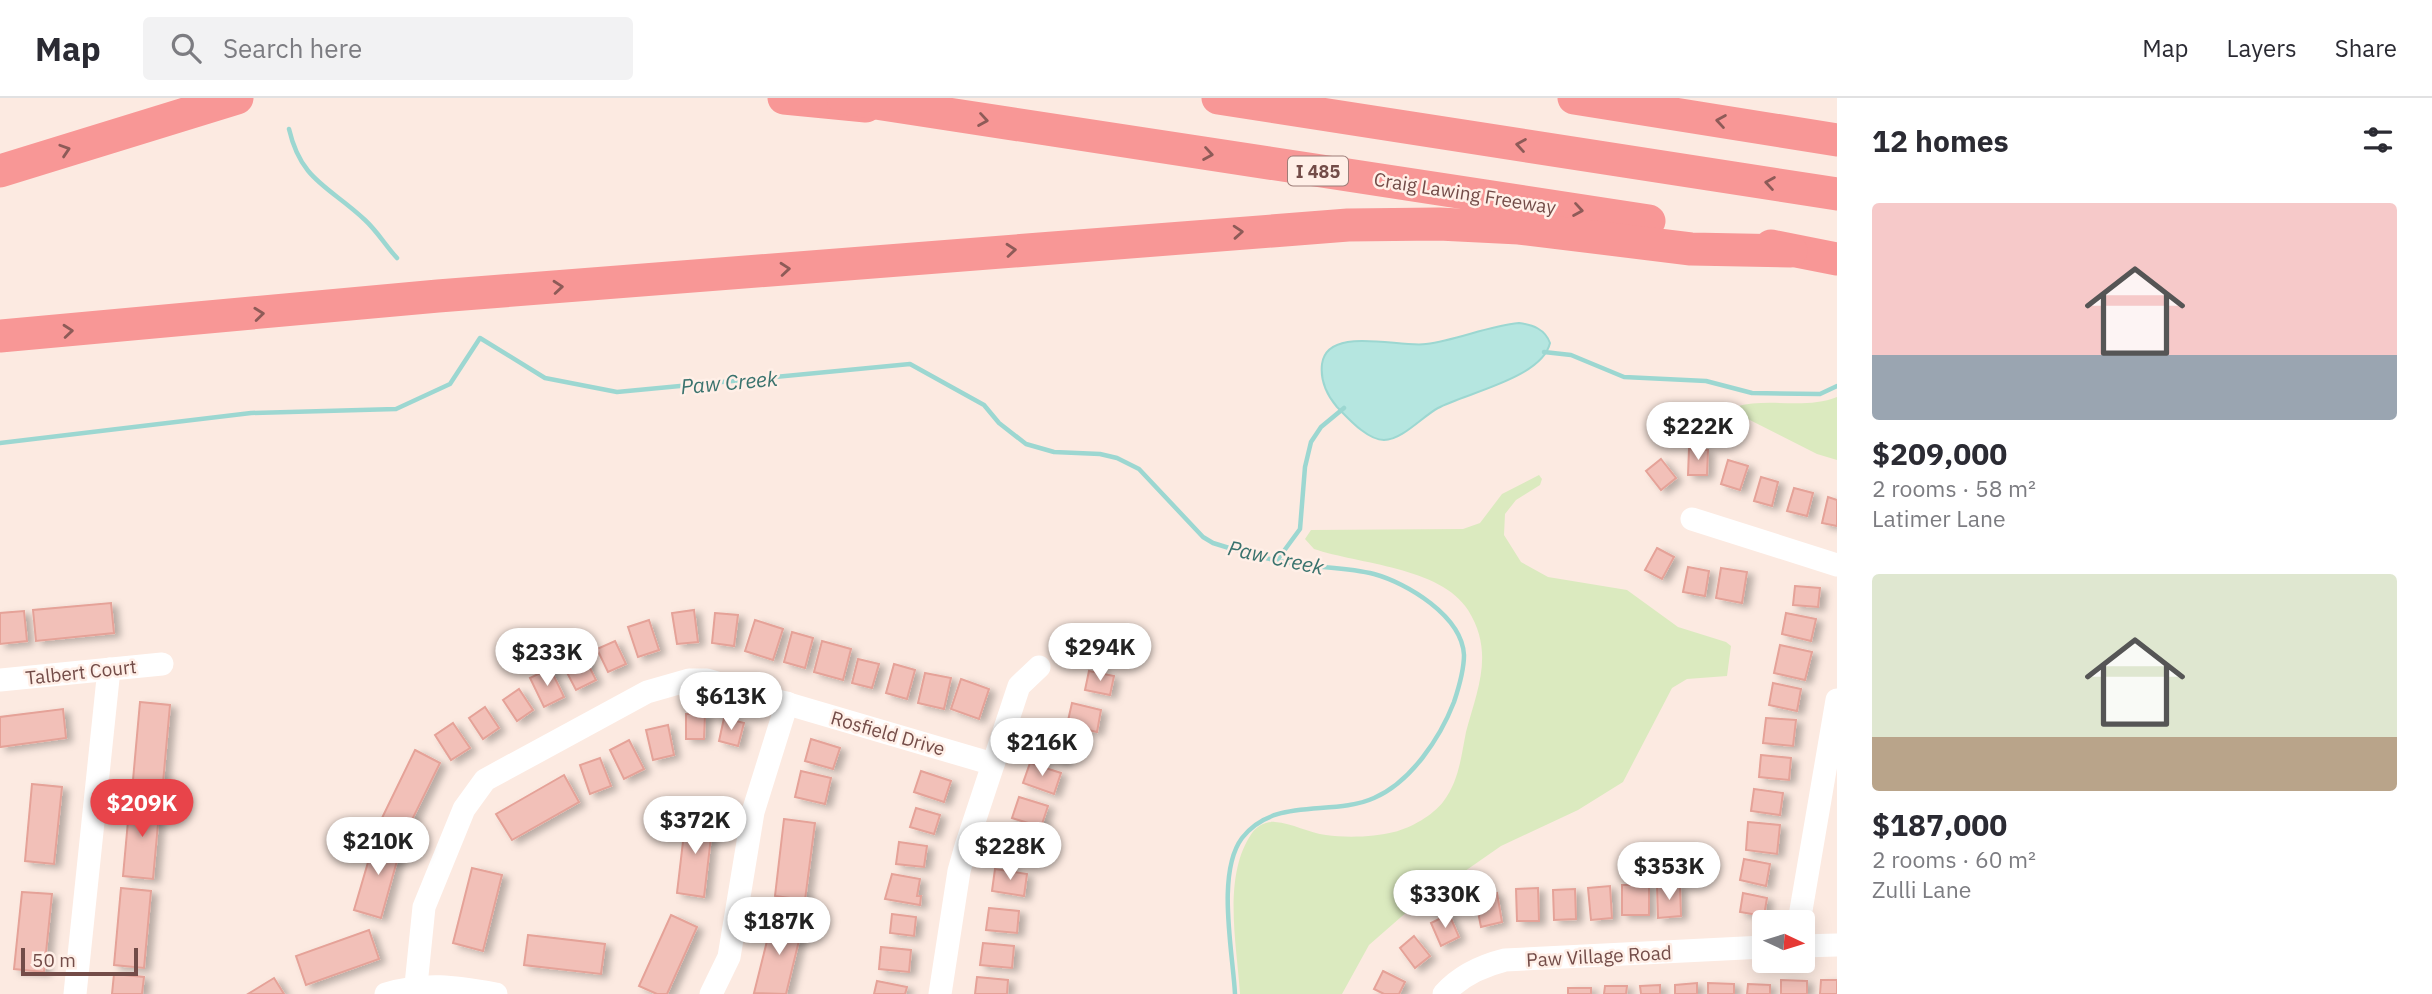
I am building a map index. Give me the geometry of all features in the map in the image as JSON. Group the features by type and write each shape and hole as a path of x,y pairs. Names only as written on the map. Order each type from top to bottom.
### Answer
{"highway":[{"path":"0,171 180,113 237,98"},
{"path":"784,98 944,114"},
{"name":"Craig Lawing Freeway","path":"843,98 1692,227 1791,251 1837,258"},
{"path":"1218,98 1837,194"},
{"path":"1574,98 1837,140"},
{"path":"0,336 438,296 1348,225 1439,224 1519,228 1691,249 1791,251"}],"street":[{"path":"1692,519 1837,565"},
{"name":"Talbert Court","path":"0,680 162,664"},
{"path":"940,994 959,871 1018,686 1039,667"},
{"path":"75,994 109,669"},
{"name":"Rosfield Drive","path":"416,985 420,928 428,892 464,808 485,780 647,692 671,684 707,680 993,764"},
{"path":"1801,910 1837,700"},
{"path":"711,994 729,957 753,812 787,703"},
{"path":"1815,946 1837,945"},
{"name":"Paw Village Road","path":"1444,994 1454,983 1483,966 1505,960 1752,948"},
{"path":"386,994 416,985 496,994"}],"green space":[{"path":"1837,397 1837,460 1817,454 1736,413 1735,407 1760,403 1812,403"},
{"path":"1539,475 1542,479 1540,485 1516,500 1505,514 1504,535 1521,562 1548,577 1627,590 1678,627 1726,642 1731,646 1727,676 1687,679 1672,688 1623,782 1578,810 1501,846 1409,910 1369,945 1342,994 1240,994 1234,890 1243,850 1252,833 1262,824 1271,822 1326,835 1369,836 1401,830 1428,816 1443,802 1456,777 1479,686 1481,641 1468,610 1455,596 1439,584 1419,576 1314,549 1305,539 1311,530 1463,529 1480,523 1502,494"}],"water":[{"path":"1519,323 1538,328 1550,343 1544,355 1533,366 1501,383 1438,408 1391,439 1378,439 1358,428 1337,407 1325,387 1322,364 1327,352 1337,345 1366,341 1426,344"}],"building":[{"path":"1689,449 1708,450 1707,475 1688,475"},
{"path":"1661,459 1676,478 1661,490 1646,471"},
{"path":"1728,460 1748,466 1740,490 1721,484"},
{"path":"1761,477 1778,482 1772,506 1754,501"},
{"path":"1794,488 1813,493 1807,516 1787,511"},
{"path":"1828,497 1837,500 1837,526 1822,523"},
{"path":"1657,548 1674,557 1662,579 1645,570"},
{"path":"1688,567 1709,571 1705,596 1683,592"},
{"path":"1721,568 1747,572 1742,603 1716,598"},
{"path":"1795,586 1820,588 1818,607 1793,605"},
{"path":"111,603 114,633 36,641 33,610"},
{"path":"694,610 698,642 677,644 672,613"},
{"path":"24,611 27,641 0,644 0,613"},
{"path":"715,613 738,615 734,646 712,643"},
{"path":"1786,613 1816,619 1811,641 1782,634"},
{"path":"649,620 659,650 638,657 628,627"},
{"path":"755,620 783,629 773,660 745,651"},
{"path":"792,632 813,638 805,668 784,662"},
{"path":"615,641 626,664 608,672 597,649"},
{"path":"822,641 851,649 843,680 814,672"},
{"path":"1780,645 1812,652 1805,680 1774,673"},
{"path":"582,652 596,680 576,690 562,663"},
{"path":"858,659 879,664 872,688 852,683"},
{"path":"894,664 915,670 907,699 886,693"},
{"path":"550,668 564,697 544,707 530,678"},
{"path":"1089,671 1114,676 1110,695 1085,690"},
{"path":"925,673 951,678 944,709 918,703"},
{"path":"961,679 989,689 979,719 951,709"},
{"path":"1773,683 1801,689 1797,711 1769,705"},
{"path":"519,689 533,710 517,721 503,700"},
{"path":"140,702 170,705 163,783 133,780"},
{"path":"1072,703 1101,710 1097,732 1067,725"},
{"path":"485,707 499,728 483,739 469,718"},
{"path":"63,709 66,738 0,747 0,717"},
{"path":"686,714 705,714 704,739 686,739"},
{"path":"724,718 744,723 738,746 719,741"},
{"path":"1766,718 1796,720 1793,746 1763,743"},
{"path":"453,723 470,748 451,760 435,735"},
{"path":"668,725 674,755 653,760 646,730"},
{"path":"1043,727 1072,736 1064,762 1036,753"},
{"path":"811,739 840,748 833,769 805,761"},
{"path":"629,740 644,769 624,779 610,750"},
{"path":"415,750 440,763 406,832 381,820"},
{"path":"1761,755 1791,758 1789,780 1759,777"},
{"path":"600,758 611,786 590,794 580,765"},
{"path":"1030,763 1061,773 1054,794 1023,783"},
{"path":"801,771 831,778 825,804 795,797"},
{"path":"921,771 951,781 944,802 914,792"},
{"path":"564,775 579,802 512,840 496,814"},
{"path":"32,784 62,787 54,864 25,861"},
{"path":"1754,789 1783,793 1780,815 1751,811"},
{"path":"1019,797 1048,806 1041,827 1012,818"},
{"path":"130,799 160,802 153,879 123,876"},
{"path":"916,808 940,815 934,834 910,827"},
{"path":"686,816 713,820 704,897 677,893"},
{"path":"784,819 815,823 805,900 775,896"},
{"path":"1748,822 1780,825 1777,854 1746,850"},
{"path":"1008,831 1032,839 1026,858 1002,850"},
{"path":"376,835 402,843 381,918 354,910"},
{"path":"899,842 927,846 924,867 896,864"},
{"path":"1744,859 1770,864 1766,886 1740,880"},
{"path":"472,868 502,875 483,951 453,943"},
{"path":"995,869 1027,874 1024,896 992,891"},
{"path":"892,874 920,879 917,896 921,896 920,905 885,899"},
{"path":"1622,885 1649,885 1649,915 1622,915"},
{"path":"1610,886 1612,918 1591,920 1588,888"},
{"path":"1657,886 1680,886 1681,916 1658,918"},
{"path":"121,888 151,891 144,968 114,965"},
{"path":"1538,888 1539,921 1517,921 1516,889"},
{"path":"1575,889 1576,919 1554,920 1553,890"},
{"path":"22,892 52,894 44,972 14,969"},
{"path":"1497,893 1502,922 1481,927 1475,897"},
{"path":"1743,893 1767,898 1765,910 1752,910 1752,914 1740,912"},
{"path":"989,908 1019,911 1017,933 986,930"},
{"path":"892,914 916,917 914,936 890,933"},
{"path":"1449,914 1459,937 1441,946 1431,923"},
{"path":"671,915 697,927 667,994 657,994 639,986"},
{"path":"773,917 803,924 786,994 754,993"},
{"path":"369,930 379,959 306,985 296,956"},
{"path":"528,935 605,944 601,974 524,965"},
{"path":"1414,936 1430,956 1415,968 1400,948"},
{"path":"983,943 1014,946 1012,968 980,965"},
{"path":"881,947 911,950 909,972 879,969"},
{"path":"1383,971 1405,982 1399,994 1384,994 1374,989"},
{"path":"114,974 144,977 142,994 112,994"},
{"path":"977,977 1008,980 1007,994 975,994"},
{"path":"274,978 284,994 248,994"},
{"path":"1781,980 1807,981 1807,994 1781,994"},
{"path":"1821,980 1837,980 1837,994 1820,994"},
{"path":"877,981 907,987 905,994 874,994"},
{"path":"1697,983 1697,994 1675,994 1675,985"},
{"path":"1708,983 1734,984 1734,994 1708,994"},
{"path":"1748,984 1770,985 1770,994 1747,994"},
{"path":"1660,985 1660,994 1641,994 1640,986"},
{"path":"1605,986 1627,986 1626,994 1604,994"},
{"path":"1568,988 1591,988 1591,994 1568,994"}],"waterway":[{"name":"Paw Creek","path":"289,129 294,146 309,172 365,220 397,258"},
{"name":"Paw Creek","path":"0,443 251,413 396,409 450,384 480,338 545,378 617,392 910,364 984,405 999,423 1026,444 1054,452 1100,454 1117,458 1139,469 1203,537 1213,543 1280,561 1353,570 1387,578 1431,603 1454,627 1464,655 1456,696 1441,730 1412,770 1374,798 1270,817 1255,825 1242,838 1234,853 1228,892 1235,994"},
{"path":"1544,352 1571,355 1624,377 1706,381 1752,393 1820,394 1837,386"},
{"path":"1278,559 1300,529 1305,467 1311,442 1321,427 1344,408"}]}
